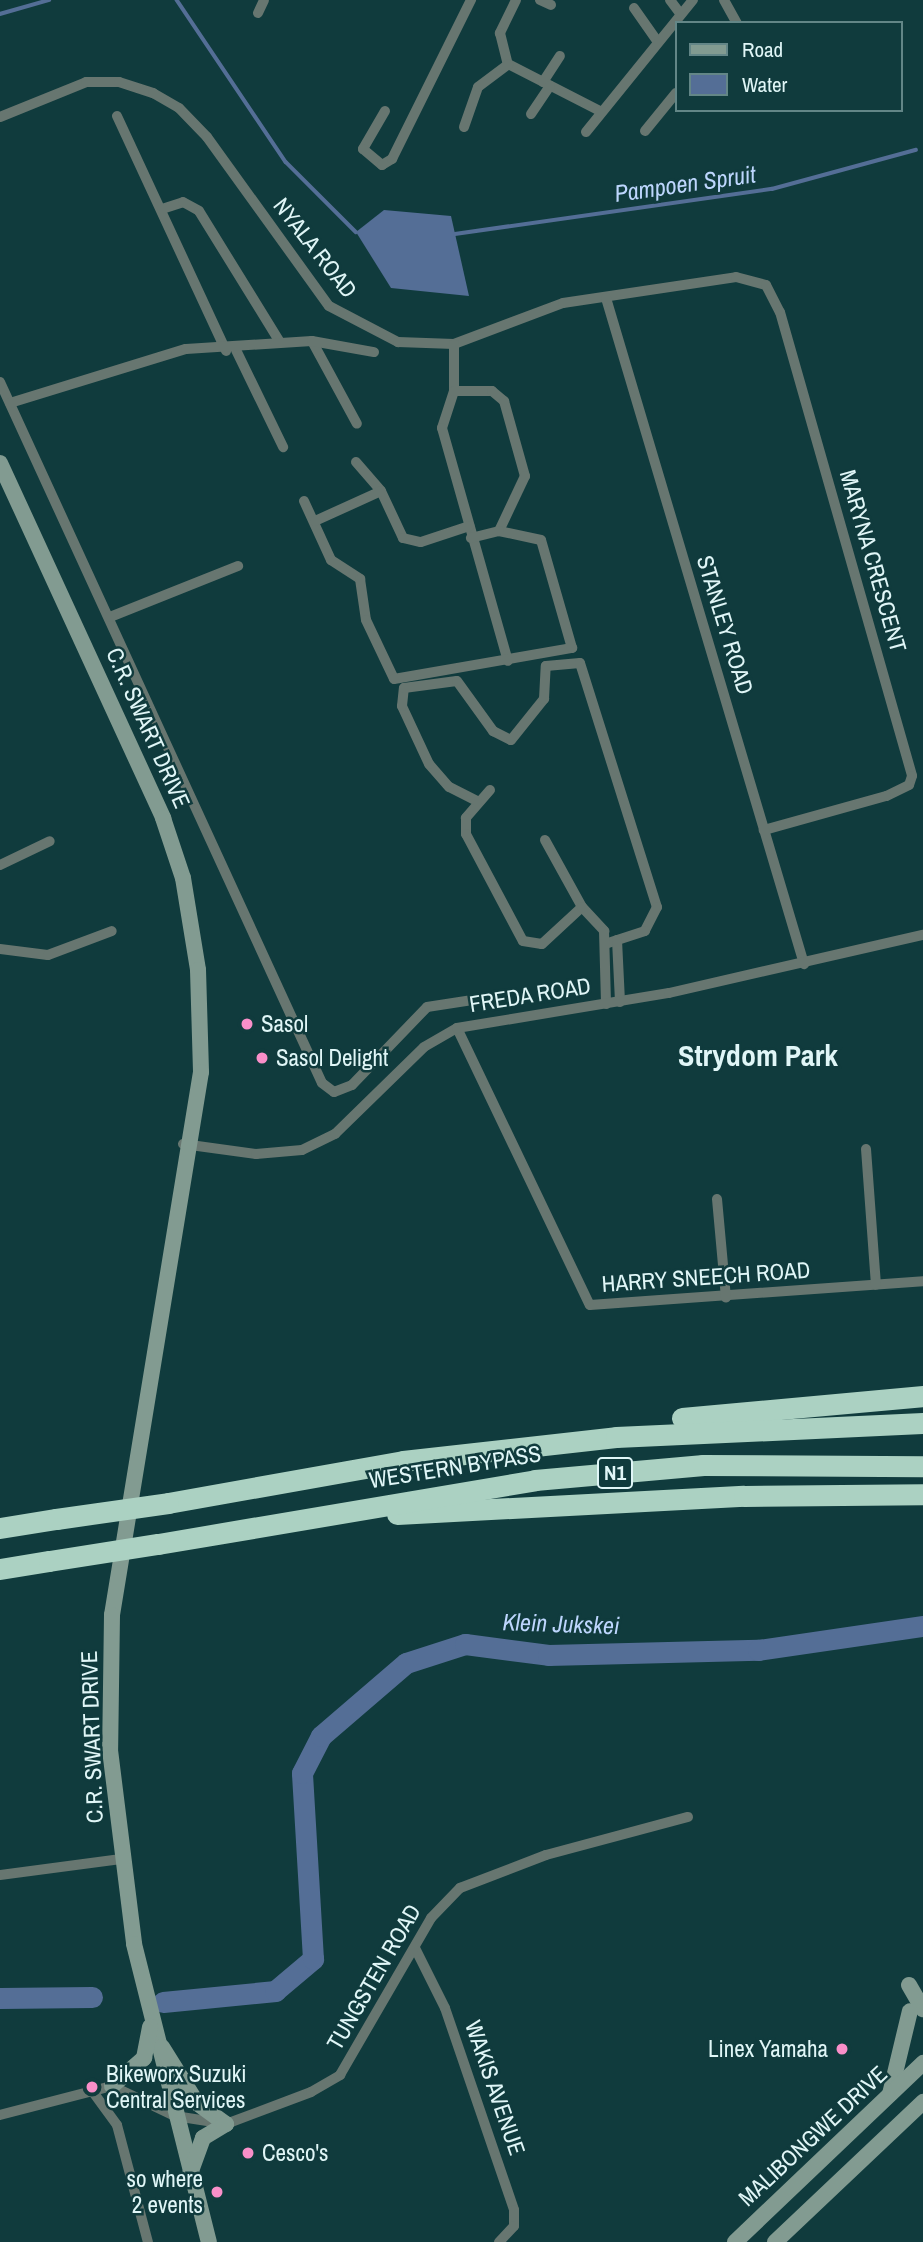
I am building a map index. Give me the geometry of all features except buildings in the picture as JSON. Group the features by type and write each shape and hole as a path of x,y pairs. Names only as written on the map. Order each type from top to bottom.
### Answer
{"highway":[{"path":"403,1461 712,1414 923,1396"},
{"name":"WESTERN BYPASS","path":"0,1528 168,1503 403,1461 724,1428 923,1423"},
{"name":"WESTERN BYPASS","path":"0,1569 535,1480 703,1465 923,1466"},
{"path":"310,1517 921,1494"}],"street":[{"path":"258,13 264,0"},
{"path":"385,111 363,149 382,165 392,159 471,0"},
{"path":"516,0 500,33 508,64 600,111"},
{"path":"670,0 679,12"},
{"path":"586,132 656,40 679,12 694,0"},
{"path":"724,0 736,21"},
{"path":"634,8 656,40"},
{"path":"531,114 560,56"},
{"path":"464,127 478,87 508,64"},
{"name":"NYALA ROAD","path":"0,117 86,82 118,82 153,93 179,107 207,137 340,316 398,342 453,344 538,308 745,276 766,285"},
{"path":"645,131 674,95"},
{"path":"117,116 231,350 283,447"},
{"path":"162,209 183,202 200,211 280,342"},
{"name":"MARYNA CRESCENT","path":"764,830 886,796 909,785 912,776 780,313 766,285"},
{"name":"STANLEY ROAD","path":"606,298 804,964"},
{"path":"312,341 357,424"},
{"path":"10,403 186,349 231,350 280,342 312,341 374,352"},
{"path":"453,344 454,391 442,428 509,661"},
{"path":"0,382 328,1090 352,1085 427,1007 485,998"},
{"path":"454,391 492,391 504,401 525,476 499,531"},
{"path":"304,501 331,559 360,579 366,620 394,679 562,654 574,646 545,544 499,531 470,532 411,542 381,491 356,462"},
{"name":"C.R. SWART DRIVE","path":"0,463 163,817 183,878 200,1027 188,1145 113,1615 110,1750 121,1859 152,2029 209,2242"},
{"path":"315,522 381,491"},
{"path":"110,617 238,566"},
{"path":"477,801 449,787 429,764 402,706 404,688 457,681 493,731 510,740 544,699 546,666 580,663 657,907 653,925 605,943"},
{"path":"489,790 477,801 466,834 526,945 542,944 582,907"},
{"path":"545,840 582,907 601,926 605,943 606,1004"},
{"path":"0,865 50,841"},
{"path":"0,949 55,954 112,931"},
{"name":"FREDA ROAD","path":"188,1145 281,1154 323,1141 424,1047 457,1028 620,1002 804,964 923,935"},
{"path":"617,940 620,1002"},
{"name":"HARRY SNEECH ROAD","path":"457,1028 590,1306 726,1298 923,1281"},
{"path":"866,1149 876,1285"},
{"path":"717,1199 726,1298"},
{"name":"TUNGSTEN ROAD","path":"226,2124 340,2075 446,1899 480,1876 688,1817"},
{"path":"0,1875 121,1859"},
{"name":"WAKIS AVENUE","path":"415,1948 445,2008 514,2210 514,2226 499,2242"},
{"path":"889,2096 917,2010 909,1985"},
{"path":"0,2115 112,2086 144,2058 152,2029"},
{"path":"152,2029 197,2103 226,2124"},
{"name":"MALIBONGWE DRIVE","path":"735,2242 923,2063"},
{"path":"112,2086 175,2116 226,2124"},
{"path":"93,2092 117,2125 148,2242"},
{"path":"775,2242 923,2102"},
{"path":"190,2174 203,2138 226,2124"}],"water":[{"path":"384,210 451,216 469,296 391,288 356,232"}],"waterway":[{"name":"Pampoen Spruit","path":"0,14 49,0"},
{"name":"Pampoen Spruit","path":"177,0 286,162 356,232"},
{"name":"Pampoen Spruit","path":"455,234 772,189 916,150"},
{"name":"Klein Jukskei","path":"163,2002 275,1991 313,1959 302,1773 321,1736 406,1663 465,1644 548,1655 758,1650 923,1626"},
{"name":"Klein Jukskei","path":"0,1998 92,1997"}],"place":[{"name":"Sasol","path":"247,1024"},
{"name":"Sasol Delight","path":"262,1058"},
{"name":"Linex Yamaha","path":"842,2049"},
{"name":"Bikeworx Suzuki Central Services","path":"92,2087"},
{"name":"Cesco's","path":"248,2153"},
{"name":"so where 2 events","path":"217,2192"}],"district":[{"name":"Strydom Park","path":"758,1055"}]}
